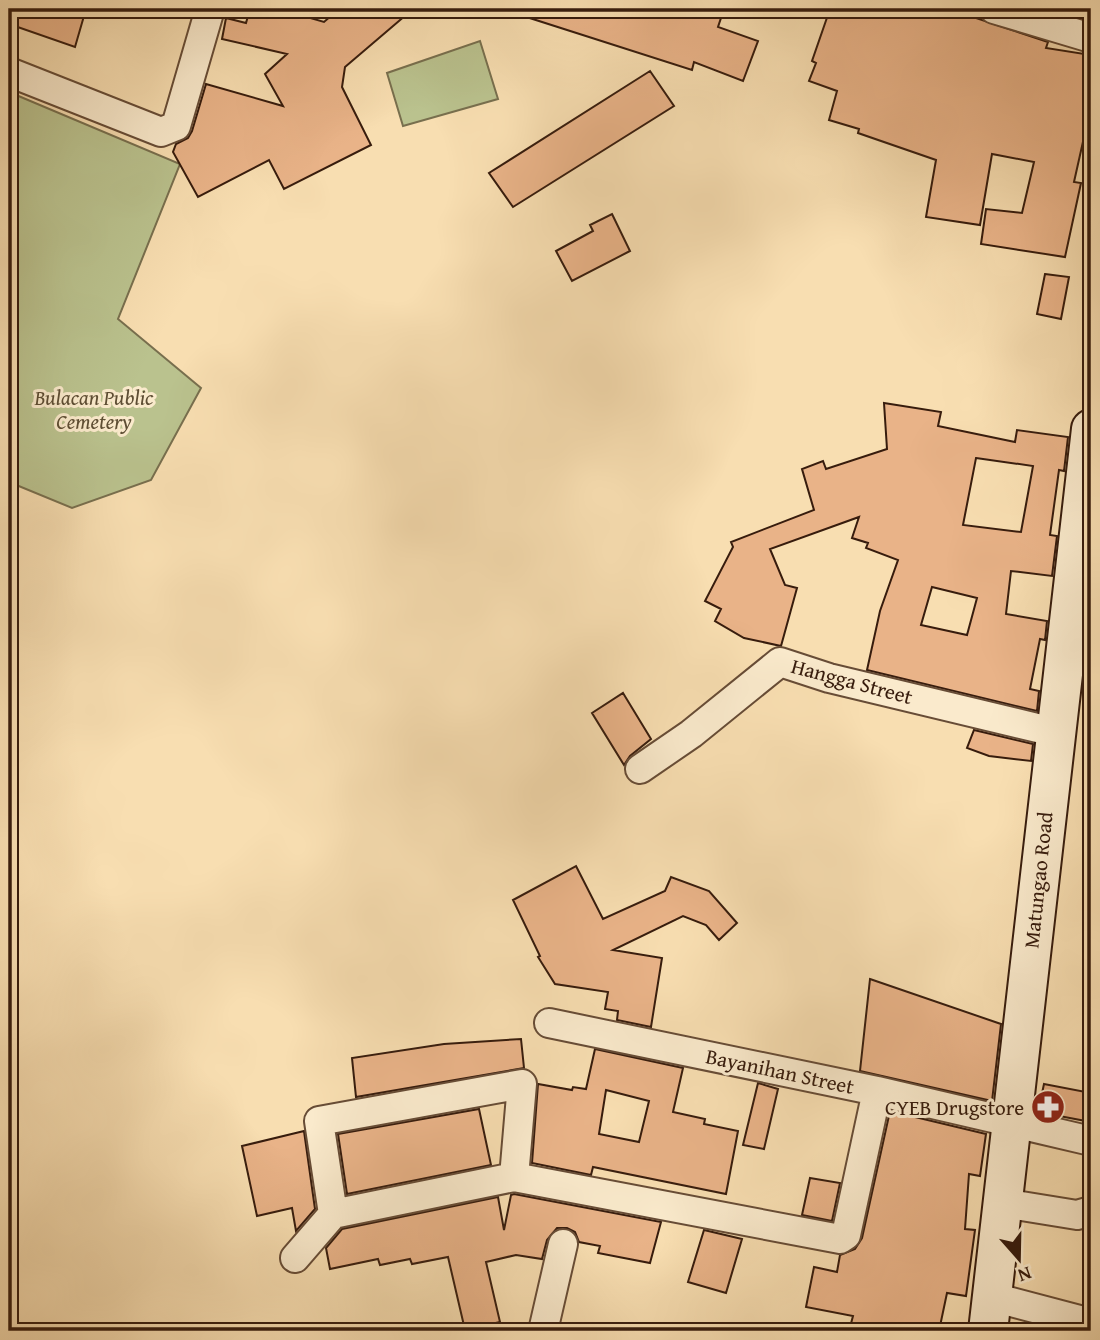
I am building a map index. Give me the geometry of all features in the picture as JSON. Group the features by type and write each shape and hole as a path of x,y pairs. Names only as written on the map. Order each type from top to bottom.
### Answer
{"main road":[{"name":"Matungao Road","path":"990,1314 1054,732 1091,429"}],"street":[{"path":"9,72 161,132 176,126 210,9"},
{"path":"994,9 1091,38"},
{"name":"Hangga Street","path":"640,769 691,734 780,662 829,678 1054,732"},
{"name":"Bayanihan Street","path":"549,1024 877,1091 1091,1141"},
{"path":"333,1214 319,1121 522,1084 514,1177"},
{"path":"295,1258 333,1214 514,1177 840,1240 846,1235 877,1091"},
{"path":"1003,1203 1077,1215 1091,1211"},
{"path":"543,1331 563,1244"},
{"path":"990,1314 1091,1323"}],"green space":[{"path":"480,41 498,99 403,126 387,73"},
{"name":"Bulacan Public Cemetery","path":"9,92 180,164 118,319 201,388 151,480 72,508 9,482"}],"building":[{"path":"9,9 86,9 75,47 9,24"},
{"path":"250,9 279,9 324,22 339,9 413,9 345,67 342,87 371,145 284,189 269,160 198,197 173,152 176,144 188,138 192,131 206,84 283,106 265,74 287,54 222,39 226,18 246,23"},
{"path":"515,9 724,9 718,27 758,41 743,81 694,62 692,70 514,13"},
{"path":"830,9 949,9 1048,42 1046,48 1091,55 1091,106 1074,182 1081,183 1065,257 981,244 986,209 1022,213 1034,162 992,154 980,225 926,217 936,160 829,120 837,91 809,81 816,63 812,61"},
{"path":"650,71 674,106 513,207 489,173"},
{"path":"612,214 630,251 572,281 556,251 593,231 590,225"},
{"path":"1045,274 1069,277 1061,319 1037,314"},
{"path":"884,403 941,412 938,426 1015,442 1017,430 1068,437 1064,471 1059,470 1050,535 1057,536 1052,576 1011,571 1006,614 1047,621 1045,640 1040,639 1030,689 1039,691 1037,711 867,670 880,611 898,560 866,548 868,543 852,538 859,517 770,549 785,585 797,588 781,646 744,638 715,621 721,609 705,601 733,547 731,542 814,510 802,469 823,461 826,469 887,449","holes":["976,458 1033,466 1021,532 963,525","932,587 977,598 967,635 921,625"]},
{"path":"623,693 651,739 630,756 624,765 592,713"},
{"path":"974,730 1033,744 1031,761 989,756 967,748"},
{"path":"576,866 603,919 665,891 671,877 709,891 737,923 719,940 706,925 683,916 613,950 662,958 651,1027 617,1020 618,1011 605,1009 608,992 555,984 538,957 540,956 513,900"},
{"path":"870,979 1001,1024 992,1101 860,1071"},
{"path":"521,1039 524,1068 356,1097 352,1058 444,1044"},
{"path":"595,1049 683,1068 673,1112 705,1119 704,1124 738,1131 726,1194 593,1167 591,1175 532,1163 538,1084 572,1090 573,1087 586,1089","holes":["606,1090 649,1101 639,1142 599,1134"]},
{"path":"758,1083 778,1089 764,1149 743,1145"},
{"path":"1044,1084 1091,1093 1091,1122 1038,1112"},
{"path":"479,1109 491,1165 347,1194 338,1134"},
{"path":"890,1111 986,1134 980,1176 969,1174 965,1229 975,1230 966,1296 947,1293 939,1331 849,1331 853,1316 806,1307 814,1267 837,1272 840,1255 855,1249 862,1238"},
{"path":"304,1131 315,1209 296,1231 292,1208 257,1216 242,1146"},
{"path":"810,1178 840,1183 832,1221 802,1215"},
{"path":"511,1195 661,1222 650,1263 598,1253 600,1246 579,1242 575,1232 567,1228 557,1228 547,1240 542,1259 516,1255 486,1262 500,1322 465,1330 448,1257 412,1264 410,1259 380,1265 378,1259 330,1269 326,1248 342,1229 498,1197 504,1230"},
{"path":"704,1230 742,1239 726,1293 688,1282"}],"place":[{"name":"CYEB Drugstore","path":"1048,1107"}]}
